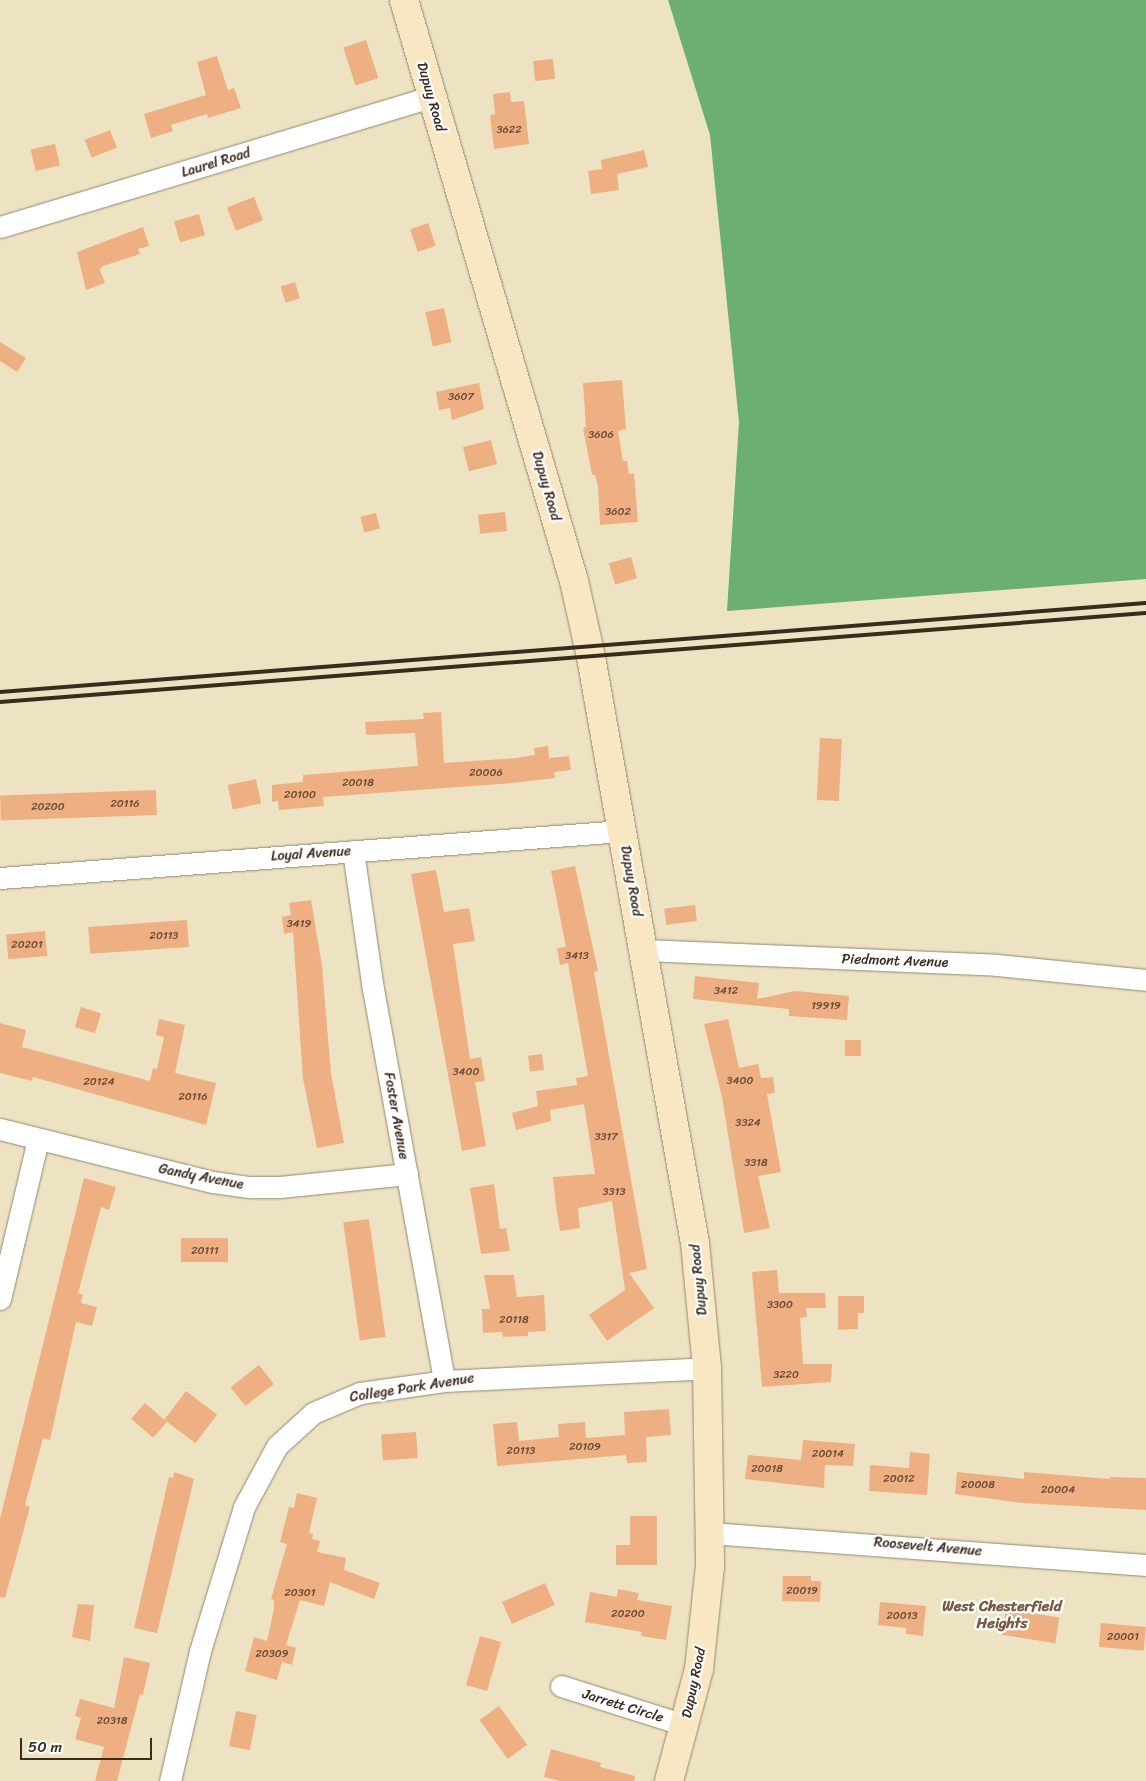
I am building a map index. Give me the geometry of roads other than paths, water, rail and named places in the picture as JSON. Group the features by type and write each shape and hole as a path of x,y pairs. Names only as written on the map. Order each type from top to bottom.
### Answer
{"street":[{"name":"Dupuy Road","path":"404,0 574,581 591,657 695,1243 707,1368 710,1533 705,1628 685,1725 669,1781"},
{"name":"Laurel Road","path":"0,227 431,97"},
{"name":"Loyal Avenue","path":"0,878 622,831"},
{"name":"Foster Avenue","path":"353,851 373,989 444,1381"},
{"name":"Piedmont Avenue","path":"644,950 998,965 1146,980"},
{"name":"Gandy Avenue","path":"0,1129 213,1182 250,1187 289,1187 407,1174"},
{"path":"0,1300 38,1139"},
{"name":"College Park Avenue","path":"170,1781 200,1651 232,1539 256,1483 277,1446 293,1429 333,1402 360,1393 444,1381 707,1368"},
{"name":"Roosevelt Avenue","path":"710,1533 1146,1565"},
{"name":"Jarrett Circle","path":"561,1686 685,1725"}],"railway":[{"path":"0,692 1146,603"},
{"path":"0,702 1146,613"}],"district":[{"name":"West Chesterfield Heights","path":"1002,1614"}]}
